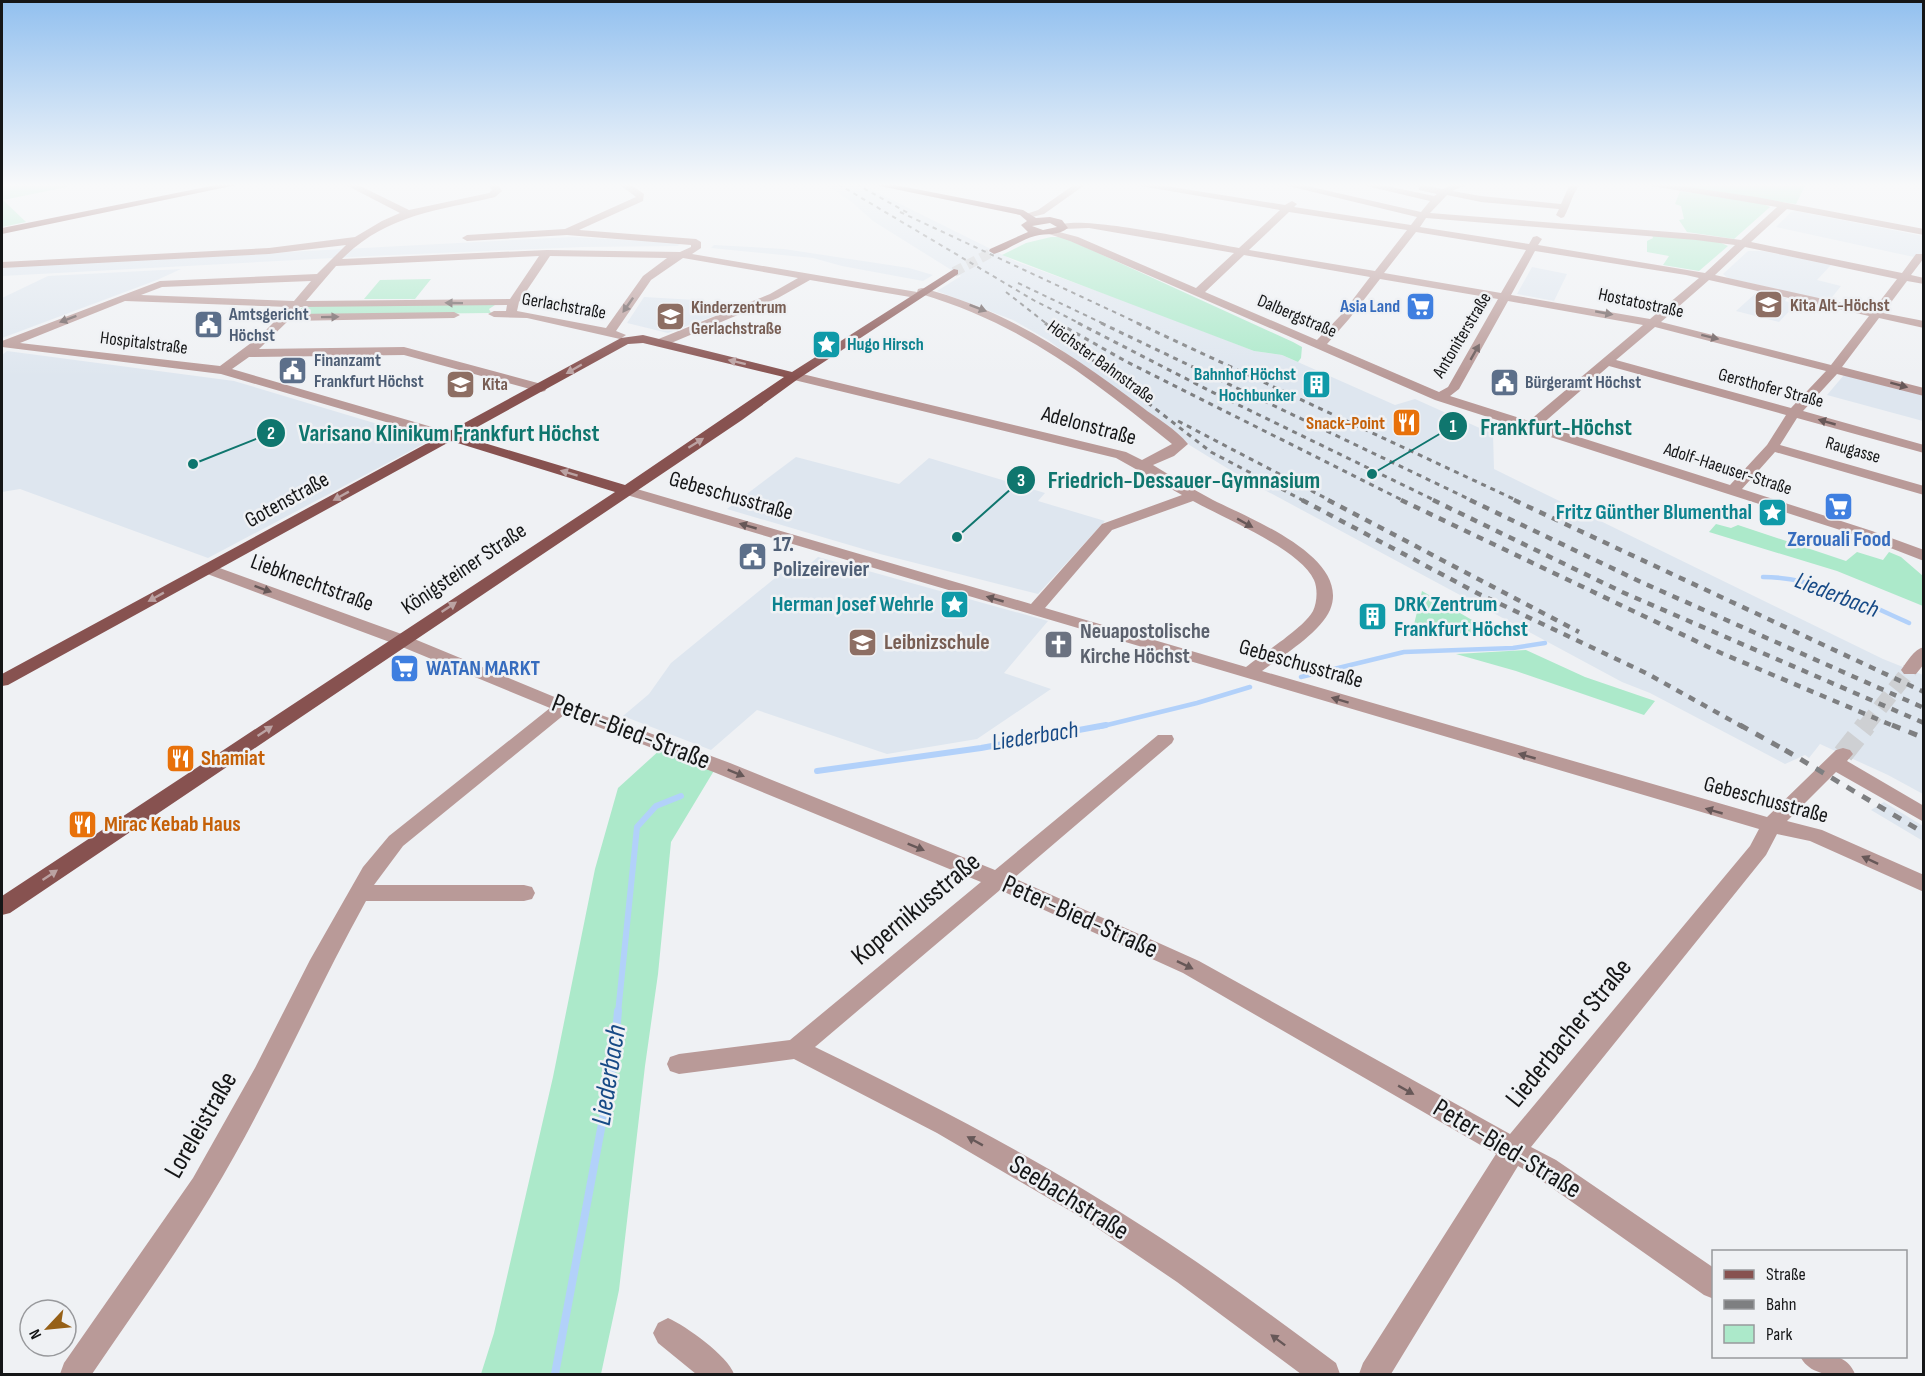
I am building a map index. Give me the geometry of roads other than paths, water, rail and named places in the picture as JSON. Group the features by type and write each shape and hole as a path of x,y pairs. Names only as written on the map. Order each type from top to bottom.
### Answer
{"main road":[{"path":"994,251 999,248"},
{"name":"Königsteiner Straße","path":"2,907 794,376 954,272"},
{"name":"Gerlachstraße","path":"625,341 643,339 794,376"},
{"name":"Gotenstraße","path":"2,681 625,341"},
{"name":"Hospitalstraße","path":"451,437 625,490"}],"street":[{"path":"2,265 292,248"},
{"path":"222,370 249,353 285,318 320,276 350,248"},
{"path":"609,332 647,278 696,248"},
{"name":"Dalbergstraße","path":"1095,248 1440,397"},
{"name":"Hostatostraße","path":"1226,248 1653,322 1923,392"},
{"path":"1197,293 1245,248"},
{"path":"1319,345 1345,317 1397,248"},
{"name":"Antoniterstraße","path":"1440,397 1453,389 1532,248"},
{"path":"1540,248 1707,276 1923,326"},
{"path":"1530,427 1707,276 1736,248"},
{"path":"1766,248 1923,281"},
{"path":"512,308 547,253"},
{"name":"Höchster Bahnstraße","path":"333,263 547,253 682,255 919,293 986,311 1037,337 1074,361 1181,444 1169,453 1144,464"},
{"path":"1733,491 1772,447 1794,413 1834,369 1920,256"},
{"path":"123,298 164,284 320,276"},
{"path":"660,343 774,296 809,276"},
{"name":"Gerlachstraße","path":"3,345 123,298 512,308 527,315 620,335 625,341"},
{"name":"Gerlachstraße","path":"285,318 512,308"},
{"name":"Hospitalstraße","path":"3,345 222,370 451,437"},
{"path":"249,353 404,351 541,388"},
{"name":"Gersthofer Straße","path":"1608,362 1923,449"},
{"name":"Adelonstraße","path":"794,376 1121,455 1144,464 1193,496 1293,549 1314,568 1323,582 1325,599 1319,616 1249,673"},
{"name":"Adolf-Haeuser-Straße","path":"1440,397 1923,555"},
{"name":"Raugasse","path":"1772,447 1923,491"},
{"name":"Gebeschusstraße","path":"625,490 1740,818 1815,835 1923,884"},
{"path":"1034,610 1107,527 1193,496"},
{"name":"Adolf-Haeuser-Straße","path":"1901,546 1923,563"},
{"name":"Liebknechtstraße","path":"208,569 401,640"},
{"name":"Peter-Bied-Straße","path":"401,640 998,880 1191,967 1547,1169 1712,1284"},
{"path":"1910,670 1923,653"},
{"name":"Loreleistraße","path":"75,1374 202,1187 264,1075 318,966 371,872 396,841 563,707"},
{"name":"Kopernikusstraße","path":"796,1049 1165,739"},
{"name":"Liederbacher Straße","path":"1374,1374 1513,1150 1759,850 1771,825 1839,759 1923,815"},
{"path":"358,893 524,893"},
{"path":"679,1064 796,1049"},
{"name":"Seebachstraße","path":"796,1049 896,1097 1040,1178 1186,1271 1325,1374"},
{"path":"668,1333 719,1374"},
{"path":"1818,1358 1840,1374"}],"waterway":[{"name":"Liederbach","path":"1763,577 1783,578 1820,586 1856,599 1909,623"},
{"name":"Liederbach","path":"1301,677 1404,652 1513,648 1545,643"},
{"name":"Liederbach","path":"1099,727 1197,703 1250,687"},
{"name":"Liederbach","path":"817,771 981,748 1106,725"},
{"name":"Liederbach","path":"618,1013 637,827 656,806 681,796"},
{"name":"Liederbach","path":"555,1374 613,1065 618,1011"}],"tunnel":[{"path":"954,272 994,251"},
{"path":"1865,727 1910,670"},
{"path":"1843,754 1866,725"}],"railway":[{"path":"946,248 1035,301 1081,324"},
{"path":"978,248 1140,324"},
{"path":"1018,283 1104,324"},
{"path":"1006,292 1047,324"},
{"path":"1045,323 1211,452 1304,501"},
{"path":"1078,323 1210,391 1436,501"},
{"path":"1101,323 1473,501"},
{"path":"1137,323 1518,501"},
{"path":"1067,328 1127,362 1404,501"},
{"path":"1178,421 1331,501"},
{"path":"1302,500 1479,594 1646,673 1743,727"},
{"path":"1328,500 1579,632"},
{"path":"1401,500 1721,653 1896,727"},
{"path":"1433,500 1622,592 1924,723"},
{"path":"1470,500 1641,582 1924,708"},
{"path":"1514,500 1924,692"},
{"path":"1740,725 1787,751"},
{"path":"1892,725 1924,738"},
{"path":"1787,751 1792,754"},
{"path":"1787,751 1924,833"}],"place":[{"name":"Kita Alt-Höchst","path":"1769,305"},
{"name":"Asia Land","path":"1421,306"},
{"name":"Kinderzentrum Gerlachstraße","path":"670,317"},
{"name":"Amtsgericht Höchst","path":"208,324"},
{"name":"Hugo Hirsch","path":"826,344"},
{"name":"Finanzamt Frankfurt Höchst","path":"293,370"},
{"name":"Bürgeramt Höchst","path":"1504,382"},
{"name":"Kita","path":"461,384"},
{"name":"Bahnhof Höchst Hochbunker","path":"1317,384"},
{"name":"Snack-Point","path":"1406,423"},
{"name":"Varisano Klinikum Frankfurt Höchst","path":"193,464"},
{"name":"Frankfurt-Höchst","path":"1372,474"},
{"name":"Zerouali Food","path":"1839,507"},
{"name":"Fritz Günther Blumenthal","path":"1773,512"},
{"name":"Friedrich-Dessauer-Gymnasium","path":"957,537"},
{"name":"17. Polizeirevier","path":"752,557"},
{"name":"Herman Josef Wehrle","path":"955,604"},
{"name":"DRK Zentrum Frankfurt Höchst","path":"1373,617"},
{"name":"Leibnizschule","path":"863,642"},
{"name":"Neuapostolische Kirche Höchst","path":"1059,644"},
{"name":"WATAN MARKT","path":"405,668"},
{"name":"Shamiat","path":"180,758"},
{"name":"Mirac Kebab Haus","path":"83,824"}]}
